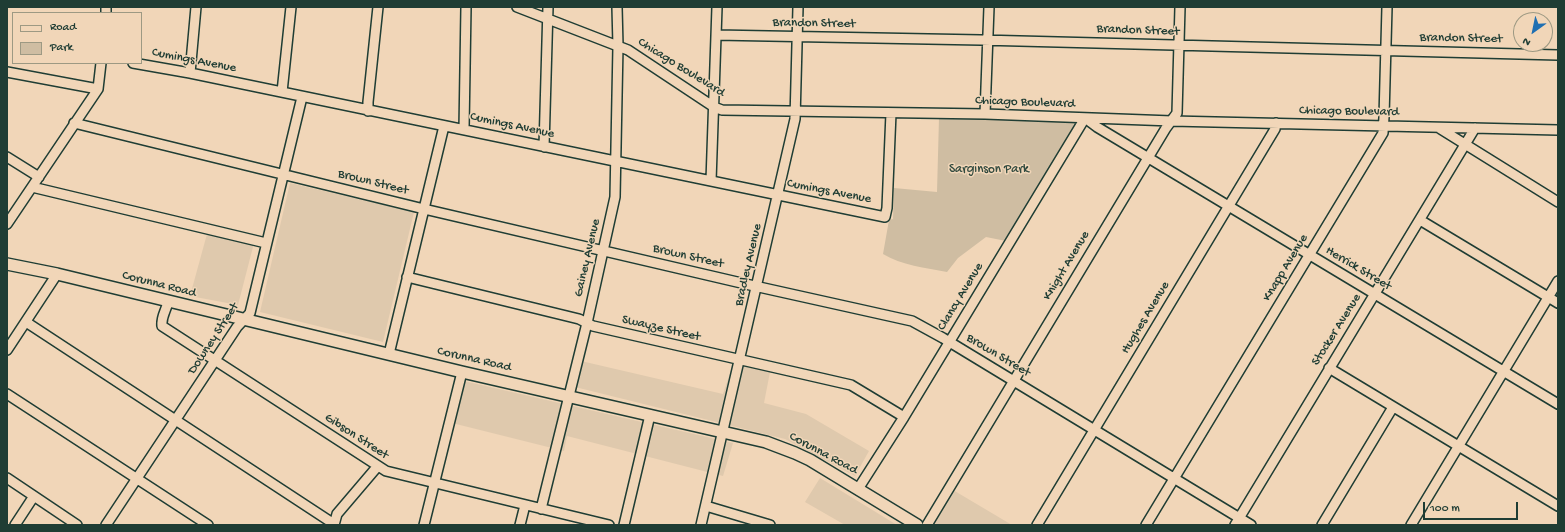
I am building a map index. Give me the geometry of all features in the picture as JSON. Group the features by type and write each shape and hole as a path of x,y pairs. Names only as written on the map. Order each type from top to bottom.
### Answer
{"main road":[{"name":"Corunna Road","path":"7,264 57,274 462,372 766,442 795,453 917,525"}],"street":[{"path":"190,73 196,7"},
{"path":"282,92 290,7"},
{"path":"368,111 378,7"},
{"path":"464,129 466,7"},
{"name":"Chicago Boulevard","path":"517,7 628,50 714,107 722,110 985,114 1172,121 1558,130"},
{"path":"544,147 548,7"},
{"name":"Gainey Avenue","path":"541,508 615,197 618,46 617,7"},
{"path":"711,181 717,7"},
{"name":"Bradley Avenue","path":"701,525 758,287 795,119 798,7"},
{"path":"985,114 989,7"},
{"name":"Knight Avenue","path":"926,525 1148,157 1178,113 1180,7"},
{"name":"Knapp Avenue","path":"1146,525 1383,133 1387,7"},
{"name":"Brandon Street","path":"716,35 988,40 1558,55"},
{"path":"7,224 98,89 101,64"},
{"name":"Cumings Avenue","path":"139,64 190,73 368,111 464,129 544,147 885,216 887,208 891,113"},
{"path":"7,72 98,89"},
{"name":"Downey Street","path":"106,525 216,361 237,327 250,313 302,97"},
{"name":"Herrick Street","path":"1085,118 1558,404"},
{"name":"Clancy Avenue","path":"858,489 904,417 1085,118"},
{"name":"Brown Street","path":"74,123 424,209 758,287 912,321 1014,380 1175,478 1237,521 1251,525"},
{"name":"Hughes Avenue","path":"1037,525 1275,129 1276,123"},
{"path":"389,354 444,126"},
{"path":"1438,127 1558,202"},
{"name":"Stocker Avenue","path":"1237,521 1475,128"},
{"path":"7,157 39,177"},
{"path":"32,187 266,243"},
{"path":"1420,220 1558,303"},
{"path":"7,350 57,274"},
{"name":"Swayze Street","path":"407,277 579,319 593,326 851,385 904,417"},
{"path":"1416,523 1458,446 1558,281"},
{"name":"Gibson Street","path":"168,302 167,309 162,318 162,326 386,471 609,525"},
{"path":"26,322 334,524 337,514 377,466"},
{"path":"1329,368 1558,506"},
{"path":"424,525 462,372"},
{"path":"7,394 208,525"},
{"path":"1322,525 1393,407"},
{"path":"624,525 650,415"},
{"path":"7,478 77,525"},
{"path":"15,525 34,496"},
{"path":"520,525 525,505"},
{"path":"706,506 770,525"}],"shaded area":[{"path":"290,183 414,212 383,342 260,312"},
{"path":"207,234 254,243 238,305 190,296"},
{"path":"581,361 723,394 733,364 770,372 764,403 806,414 869,451 855,476 785,439 575,387"},
{"path":"464,381 733,443 723,476 567,436 564,451 452,423"},
{"path":"820,478 897,525 845,525 805,502"},
{"path":"953,490 1012,525 934,525 933,524"}],"green space":[{"name":"Sarginson Park","path":"939,118 1072,121 1076,124 1006,241 986,237 958,258 947,272 898,261 883,254 889,220 893,219 894,188 937,192"}]}
